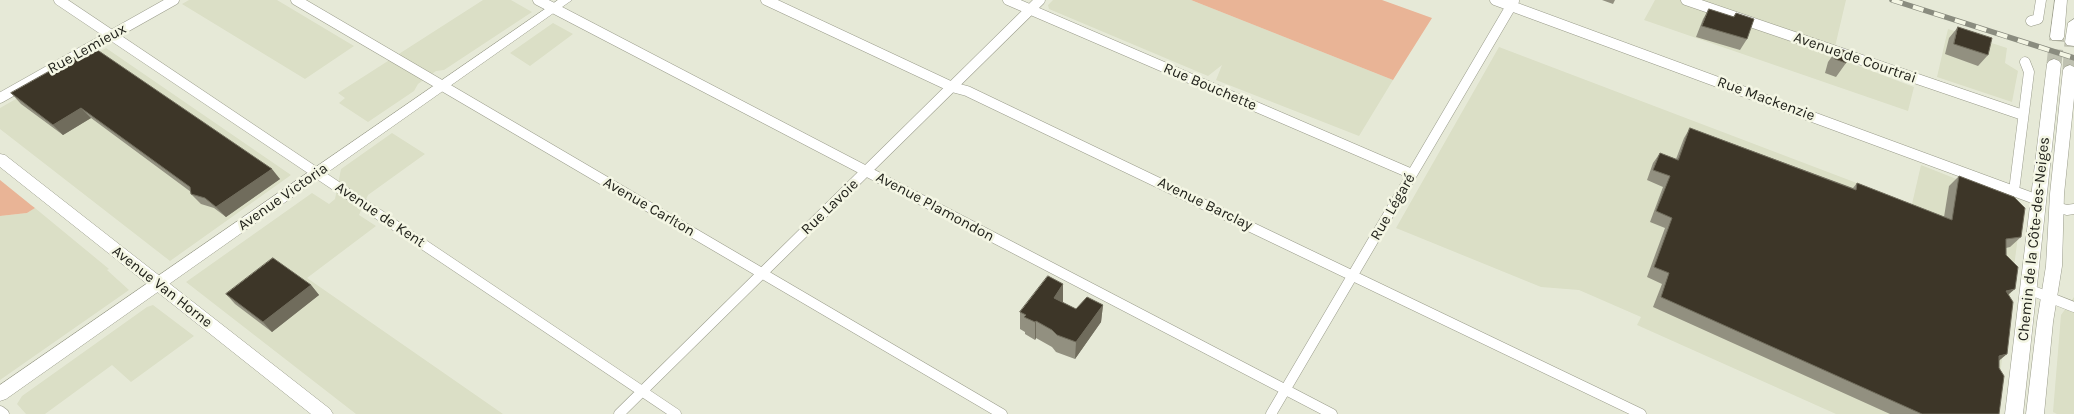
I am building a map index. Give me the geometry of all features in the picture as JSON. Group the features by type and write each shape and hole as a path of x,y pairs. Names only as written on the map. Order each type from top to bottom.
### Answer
{"main road":[{"path":"2057,37 2061,0"},
{"path":"2072,42 2074,23"},
{"name":"Chemin de la Côte-des-Neiges","path":"2017,413 2028,289 2054,64"},
{"name":"Chemin de la Côte-des-Neiges","path":"2036,414 2055,256 2056,206 2070,70"},
{"name":"Avenue Van Horne","path":"0,159 324,414"}],"street":[{"name":"Avenue de Kent","path":"59,0 676,414"},
{"name":"Rue Lemieux","path":"0,98 174,0"},
{"name":"Avenue Carlton","path":"296,0 1002,414"},
{"name":"Avenue Plamondon","path":"538,0 1332,414"},
{"name":"Avenue Victoria","path":"0,394 566,0"},
{"name":"Avenue Barclay","path":"766,0 952,87 984,99 1339,268 1352,277 1642,414"},
{"name":"Rue Bouchette","path":"1008,0 1412,174"},
{"name":"Rue Lavoie","path":"619,414 1040,0"},
{"name":"Rue Mackenzie","path":"1495,0 1513,3 2038,200"},
{"name":"Avenue de Courtrai","path":"1686,0 2023,115"},
{"path":"2031,21 2038,19 2041,0"},
{"name":"Rue Légaré","path":"1271,414 1513,3"},
{"name":"Chemin de la Côte-des-Neiges","path":"2014,191 2029,72 2025,62"},
{"name":"Chemin de la Côte-des-Neiges","path":"2056,206 2067,210 2074,209"},
{"path":"2028,289 2074,307"},
{"path":"0,411 4,414"}],"shaded area":[{"path":"189,0 277,0 354,46 305,79 182,4"},
{"path":"483,0 511,0 532,12 444,70 436,71 418,84 414,91 368,122 339,103 345,98 338,93"},
{"path":"1053,0 1191,0 1393,80 1359,136 1216,80 1222,65 1208,76 1049,9 1048,5"},
{"path":"1191,0 1382,0 1432,18 1393,80"},
{"path":"1655,0 1846,0 1834,51 1687,1 1914,87 1908,111 1644,20"},
{"path":"553,23 573,34 530,66 510,53"},
{"path":"1948,29 2007,48 2005,63 2018,71 2012,102 1937,77"},
{"path":"1499,47 1912,204 1921,165 2022,205 1995,414 1836,414 1637,325 1641,317 1579,290 1541,287 1396,228"},
{"path":"106,48 291,175 170,261 0,129 0,108"},
{"path":"392,133 425,154 368,195 359,215 376,226 307,278 503,414 356,414 186,282 312,193 329,204 335,199 341,169"},
{"path":"0,180 35,208 27,213 0,216"},
{"path":"35,208 109,269 107,270 129,290 0,380 0,216 27,213"},
{"path":"2074,297 2074,414 2057,414 2053,412 2061,315"},
{"path":"153,305 194,336 131,382 112,365 45,414 26,414 17,404 22,396 147,307"}],"building":[{"path":"1709,9 1734,17 1736,13 1754,19 1747,39 1702,26"},
{"path":"1958,27 1992,38 1988,55 1954,44"},
{"path":"93,47 272,169 216,207 205,198 191,194 190,187 81,108 53,125 11,93"},
{"path":"1838,48 1849,52 1846,63 1835,59"},
{"path":"1690,128 1856,190 1857,183 1952,220 1959,176 2014,197 2025,208 2021,237 2006,239 2006,255 2018,267 2015,289 2006,291 2013,302 2007,354 1999,356 1999,368 2004,376 1999,414 1922,414 1661,297 1669,273 1654,267 1672,218 1656,211 1670,176 1653,170 1660,153 1678,160"},
{"path":"273,258 311,285 263,322 226,294"},
{"path":"1048,276 1063,284 1054,298 1076,309 1087,297 1103,305 1076,342 1057,335 1036,321 1024,317 1026,315 1020,312"}],"tunnel":[{"path":"2054,64 2057,37"},
{"path":"2070,70 2072,42"}],"railway":[{"path":"1892,0 2074,58"}]}
